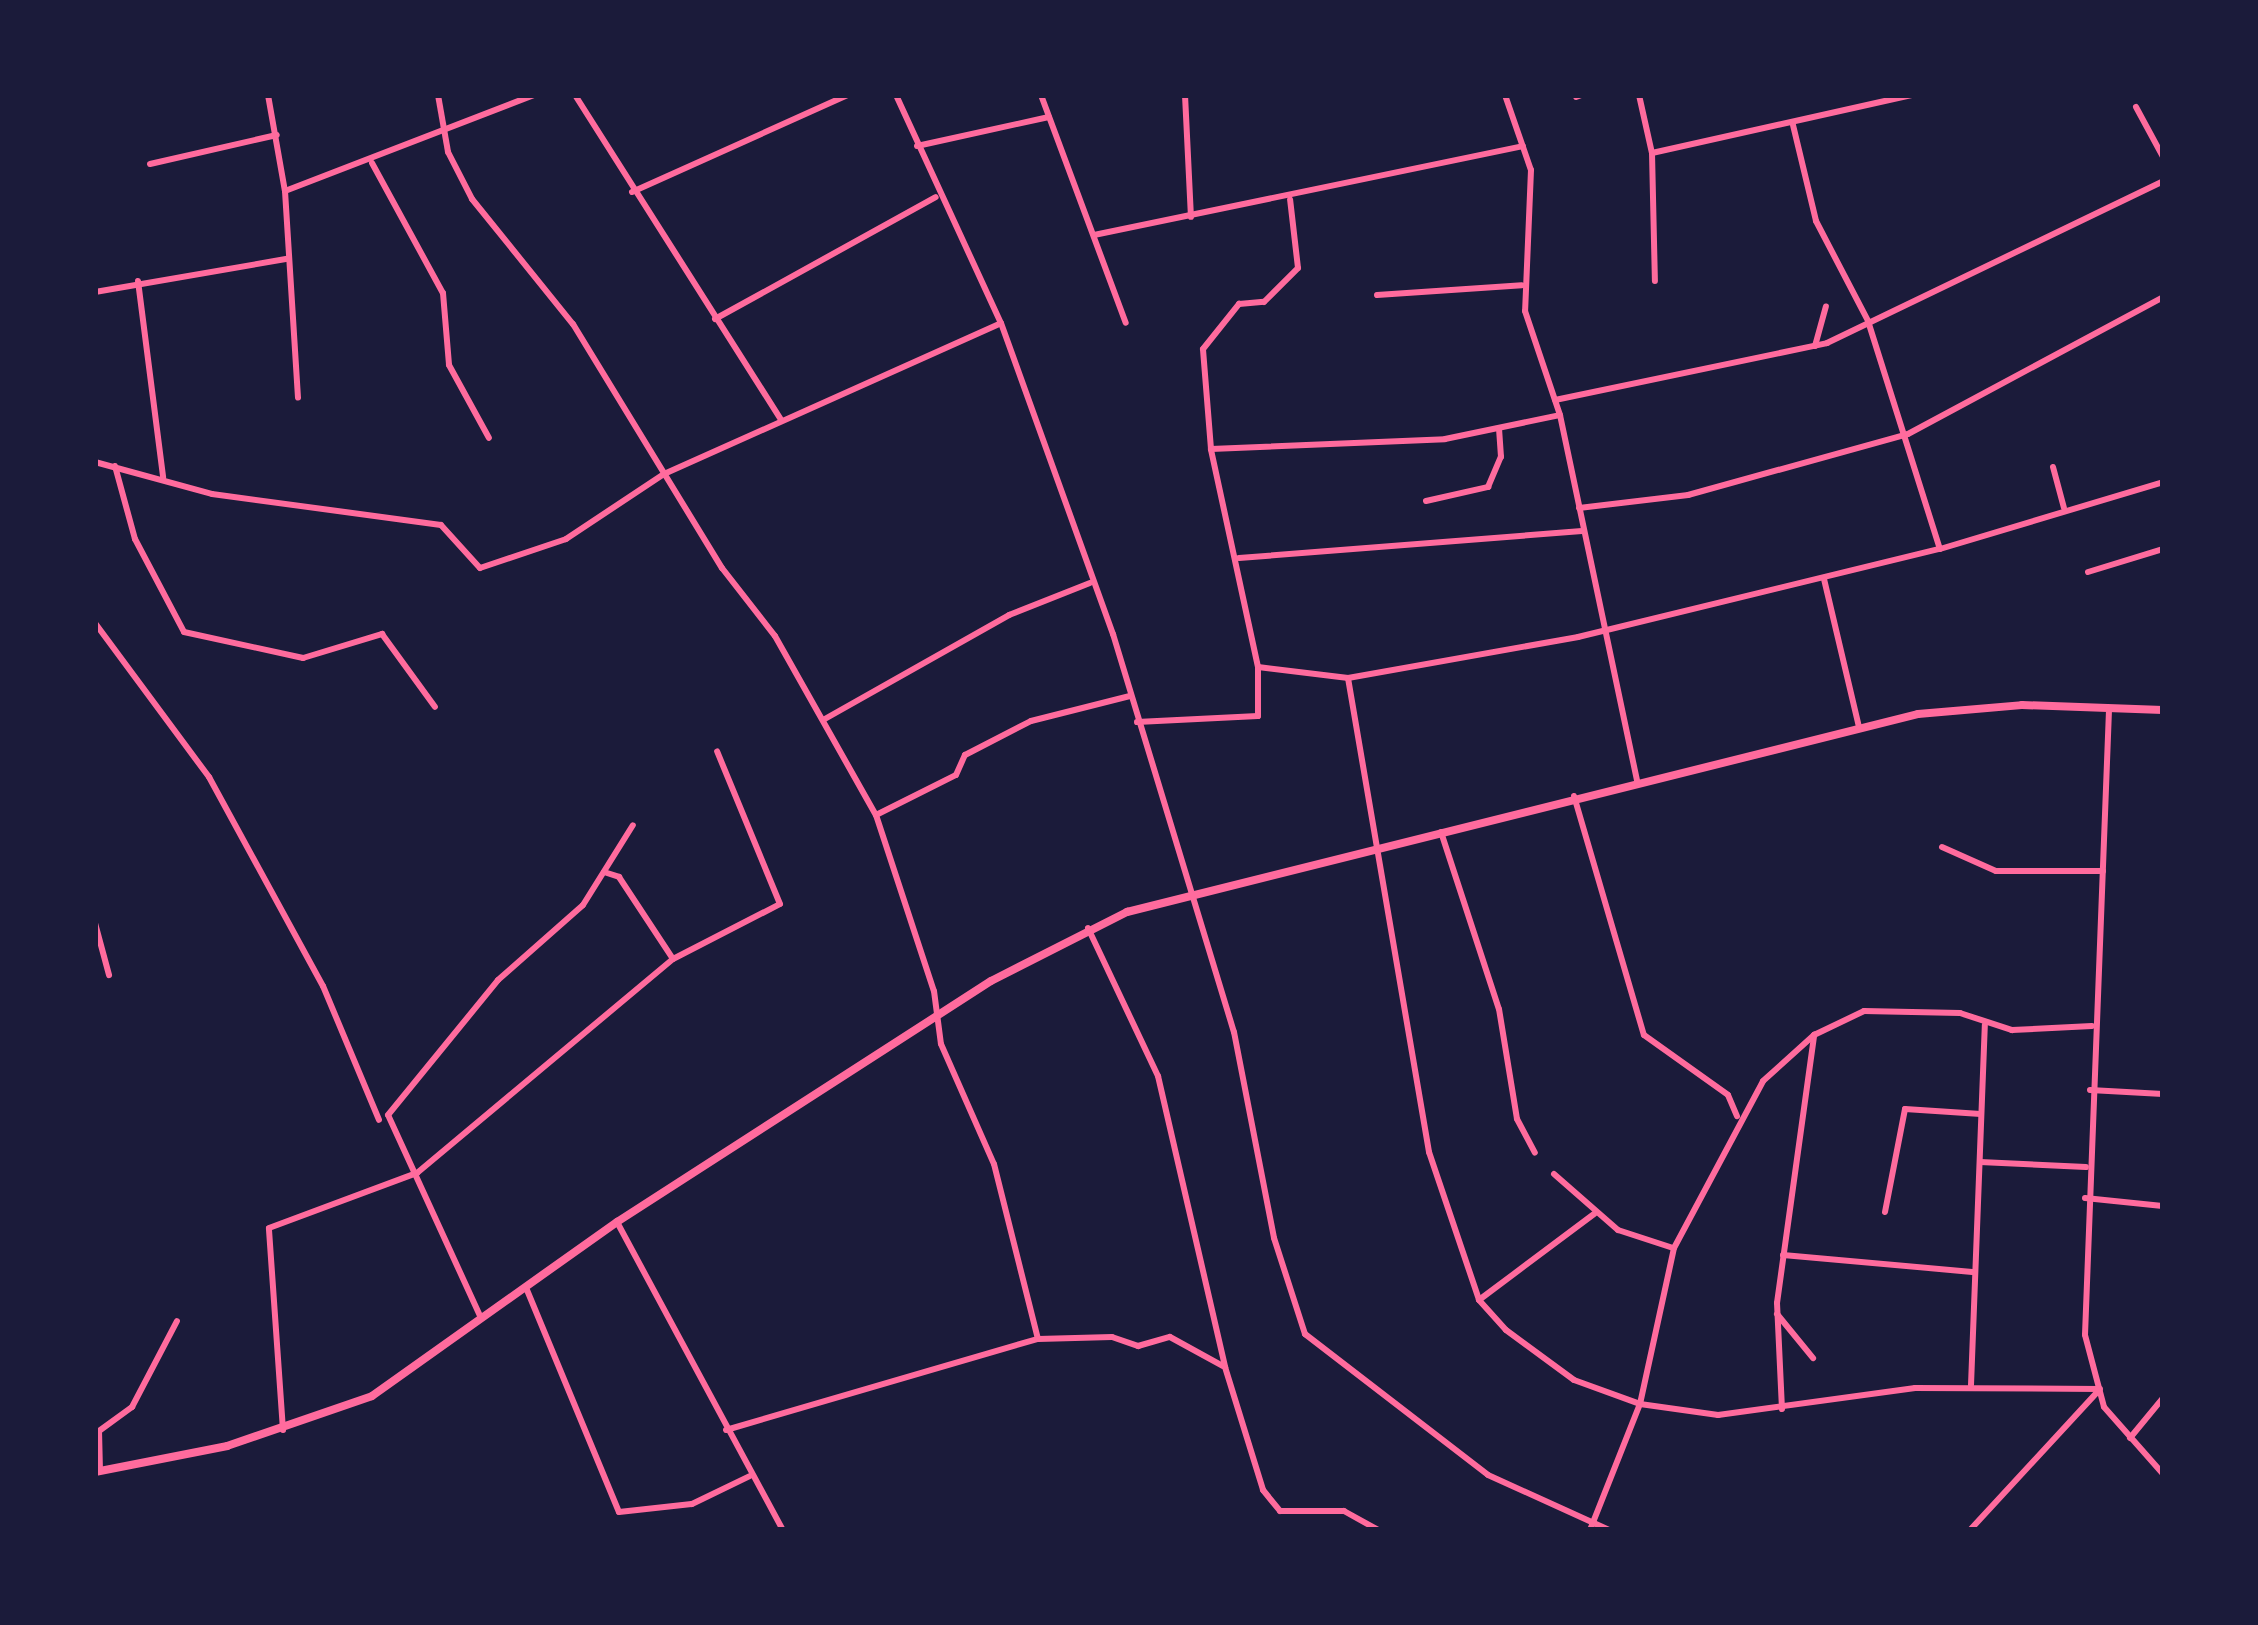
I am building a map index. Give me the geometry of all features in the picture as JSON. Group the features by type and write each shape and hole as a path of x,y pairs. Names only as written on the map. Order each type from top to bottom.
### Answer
{"street":[{"path":"268,95 285,191 298,398"},
{"path":"438,95 450,127 448,152 472,199 573,324 664,474 823,720 876,815 937,1017 994,1164 1038,1339"},
{"path":"285,191 372,162 534,95"},
{"path":"575,95 632,192 781,420"},
{"path":"632,192 848,95"},
{"path":"896,95 936,197 1001,323 1130,696 1242,1059 1274,1238 1305,1334 1488,1476 1610,1530"},
{"path":"1041,95 1126,323"},
{"path":"1185,95 1192,217"},
{"path":"1504,95 1524,146 1532,196 1522,285 1560,415 1601,626 1637,781"},
{"path":"1639,95 1652,152 1656,281"},
{"path":"1652,152 1793,125 1912,95"},
{"path":"2136,107 2163,158"},
{"path":"917,146 1049,118"},
{"path":"1793,125 1816,220 1868,321 1908,434 1940,549"},
{"path":"150,164 277,135"},
{"path":"1094,235 1290,199 1524,146"},
{"path":"372,162 443,293 449,365 489,438"},
{"path":"1555,400 1815,346 2163,180"},
{"path":"715,320 936,197"},
{"path":"1137,722 1258,716 1258,667 1239,558 1212,448 1204,349 1240,304 1264,302 1298,268 1290,199"},
{"path":"95,292 288,259"},
{"path":"138,282 163,477"},
{"path":"1377,295 1522,285"},
{"path":"1579,508 1688,495 1908,434 2163,298"},
{"path":"1815,346 1826,306"},
{"path":"95,462 324,514 441,525 480,568 566,539 664,474 1001,323"},
{"path":"1212,448 1498,430 1560,415"},
{"path":"1426,501 1488,487 1502,457 1498,430"},
{"path":"115,466 134,539 184,632 302,658 382,634 435,707"},
{"path":"2054,467 2064,508"},
{"path":"1258,667 1348,678 1824,579 1940,549 2064,508 2163,482"},
{"path":"1239,558 1582,531"},
{"path":"2088,572 2163,548"},
{"path":"1824,579 1860,727"},
{"path":"823,720 1010,615 1090,584"},
{"path":"95,623 209,777 323,986 379,1120"},
{"path":"1348,678 1429,1152 1479,1300 1547,1367 1640,1404 1718,1415 1970,1385 2100,1390"},
{"path":"876,815 956,775 965,755 1031,720 1130,696"},
{"path":"177,1321 132,1406 99,1431 97,1472 283,1430 372,1396 527,1290 617,1222 937,1017 1088,928 1188,894 1379,843 1860,727 1983,706 2163,710"},
{"path":"2109,710 2086,1167 2085,1336 2100,1390 2130,1438 2163,1474"},
{"path":"283,1430 268,1228 417,1173 673,960 783,900 717,751"},
{"path":"1574,796 1644,1035 1728,1095 1737,1116"},
{"path":"482,1320 388,1115 498,980 605,875 632,824"},
{"path":"1441,831 1500,1008 1517,1119 1535,1153"},
{"path":"1942,847 1996,871 2103,871"},
{"path":"605,875 619,877 673,960"},
{"path":"95,923 109,975"},
{"path":"1088,928 1158,1076 1224,1367 1273,1504 1292,1514 1358,1514 1378,1530"},
{"path":"1590,1530 1640,1404 1674,1248 1737,1116 1814,1035 1864,1011 1960,1012 1985,1025 2092,1026"},
{"path":"1970,1385 1985,1025"},
{"path":"1782,1409 1777,1314 1814,1035"},
{"path":"2090,1090 2163,1094"},
{"path":"1885,1212 1905,1109 1981,1114"},
{"path":"1980,1162 2086,1167"},
{"path":"1554,1174 1594,1214 1674,1248"},
{"path":"2086,1198 2163,1206"},
{"path":"1479,1300 1594,1214"},
{"path":"617,1222 750,1476 783,1530"},
{"path":"1783,1256 1972,1272"},
{"path":"527,1290 618,1512 692,1504 750,1476"},
{"path":"1777,1314 1813,1358"},
{"path":"726,1430 1038,1339 1112,1337 1138,1346 1170,1337 1224,1367"},
{"path":"1970,1530 2100,1390"},
{"path":"2130,1438 2163,1398"}]}
